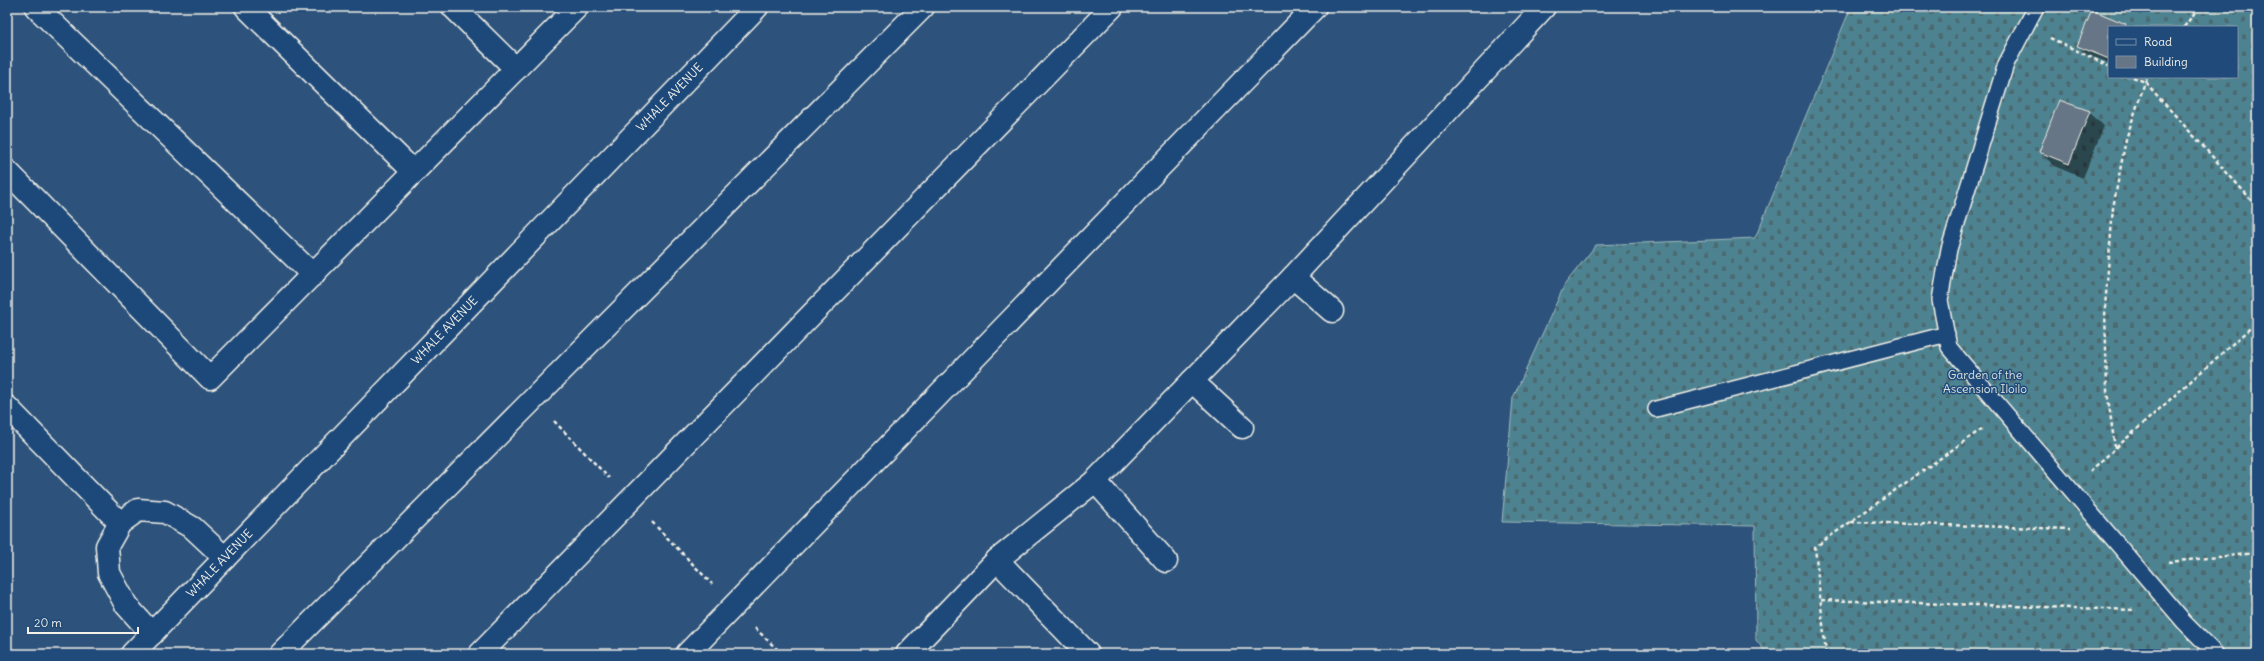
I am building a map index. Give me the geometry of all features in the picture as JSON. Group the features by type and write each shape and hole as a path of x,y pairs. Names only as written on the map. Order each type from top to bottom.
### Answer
{"street":[{"path":"36,7 313,275"},
{"path":"246,7 414,172"},
{"path":"453,7 516,69"},
{"path":"7,171 210,378 577,7"},
{"name":"WHALE AVENUE","path":"132,654 757,7"},
{"path":"280,654 922,7"},
{"path":"480,654 1112,7"},
{"path":"687,654 1315,7"},
{"path":"907,654 997,560 1095,481 1293,277 1544,7"},
{"path":"1293,277 1332,312"},
{"path":"1192,381 1242,427"},
{"path":"7,407 120,523"},
{"path":"1095,481 1166,561"},
{"path":"152,634 126,605 109,573 107,546 120,523 138,510 165,512 193,528 226,558"},
{"path":"997,560 1088,654"}],"lane":[{"path":"2036,7 2006,64 1949,249 1940,300 1949,347 2175,611 2216,654"},
{"path":"1656,409 1947,334"}],"path":[{"path":"2185,26 2199,7"},
{"path":"2025,27 2108,66"},
{"path":"2135,78 2144,82 2257,206"},
{"path":"2115,448 2107,391 2104,307 2114,208 2124,147 2144,82 2147,78"},
{"path":"2070,488 2257,322"},
{"path":"533,399 734,607 782,654"},
{"path":"1826,654 1815,547 2005,412"},
{"path":"1851,522 2106,531"},
{"path":"2135,565 2257,553"},
{"path":"1821,600 2175,611"}],"green space":[{"name":"Garden of the Ascension Iloilo","path":"1851,7 2257,7 2257,654 1767,654 1756,640 1755,526 1502,522 1513,398 1565,284 1596,245 1755,238"}],"building":[{"path":"2092,10 2126,24 2125,26 2108,26 2108,59 2077,46"},
{"path":"2059,100 2090,111 2069,164 2039,152"}]}
